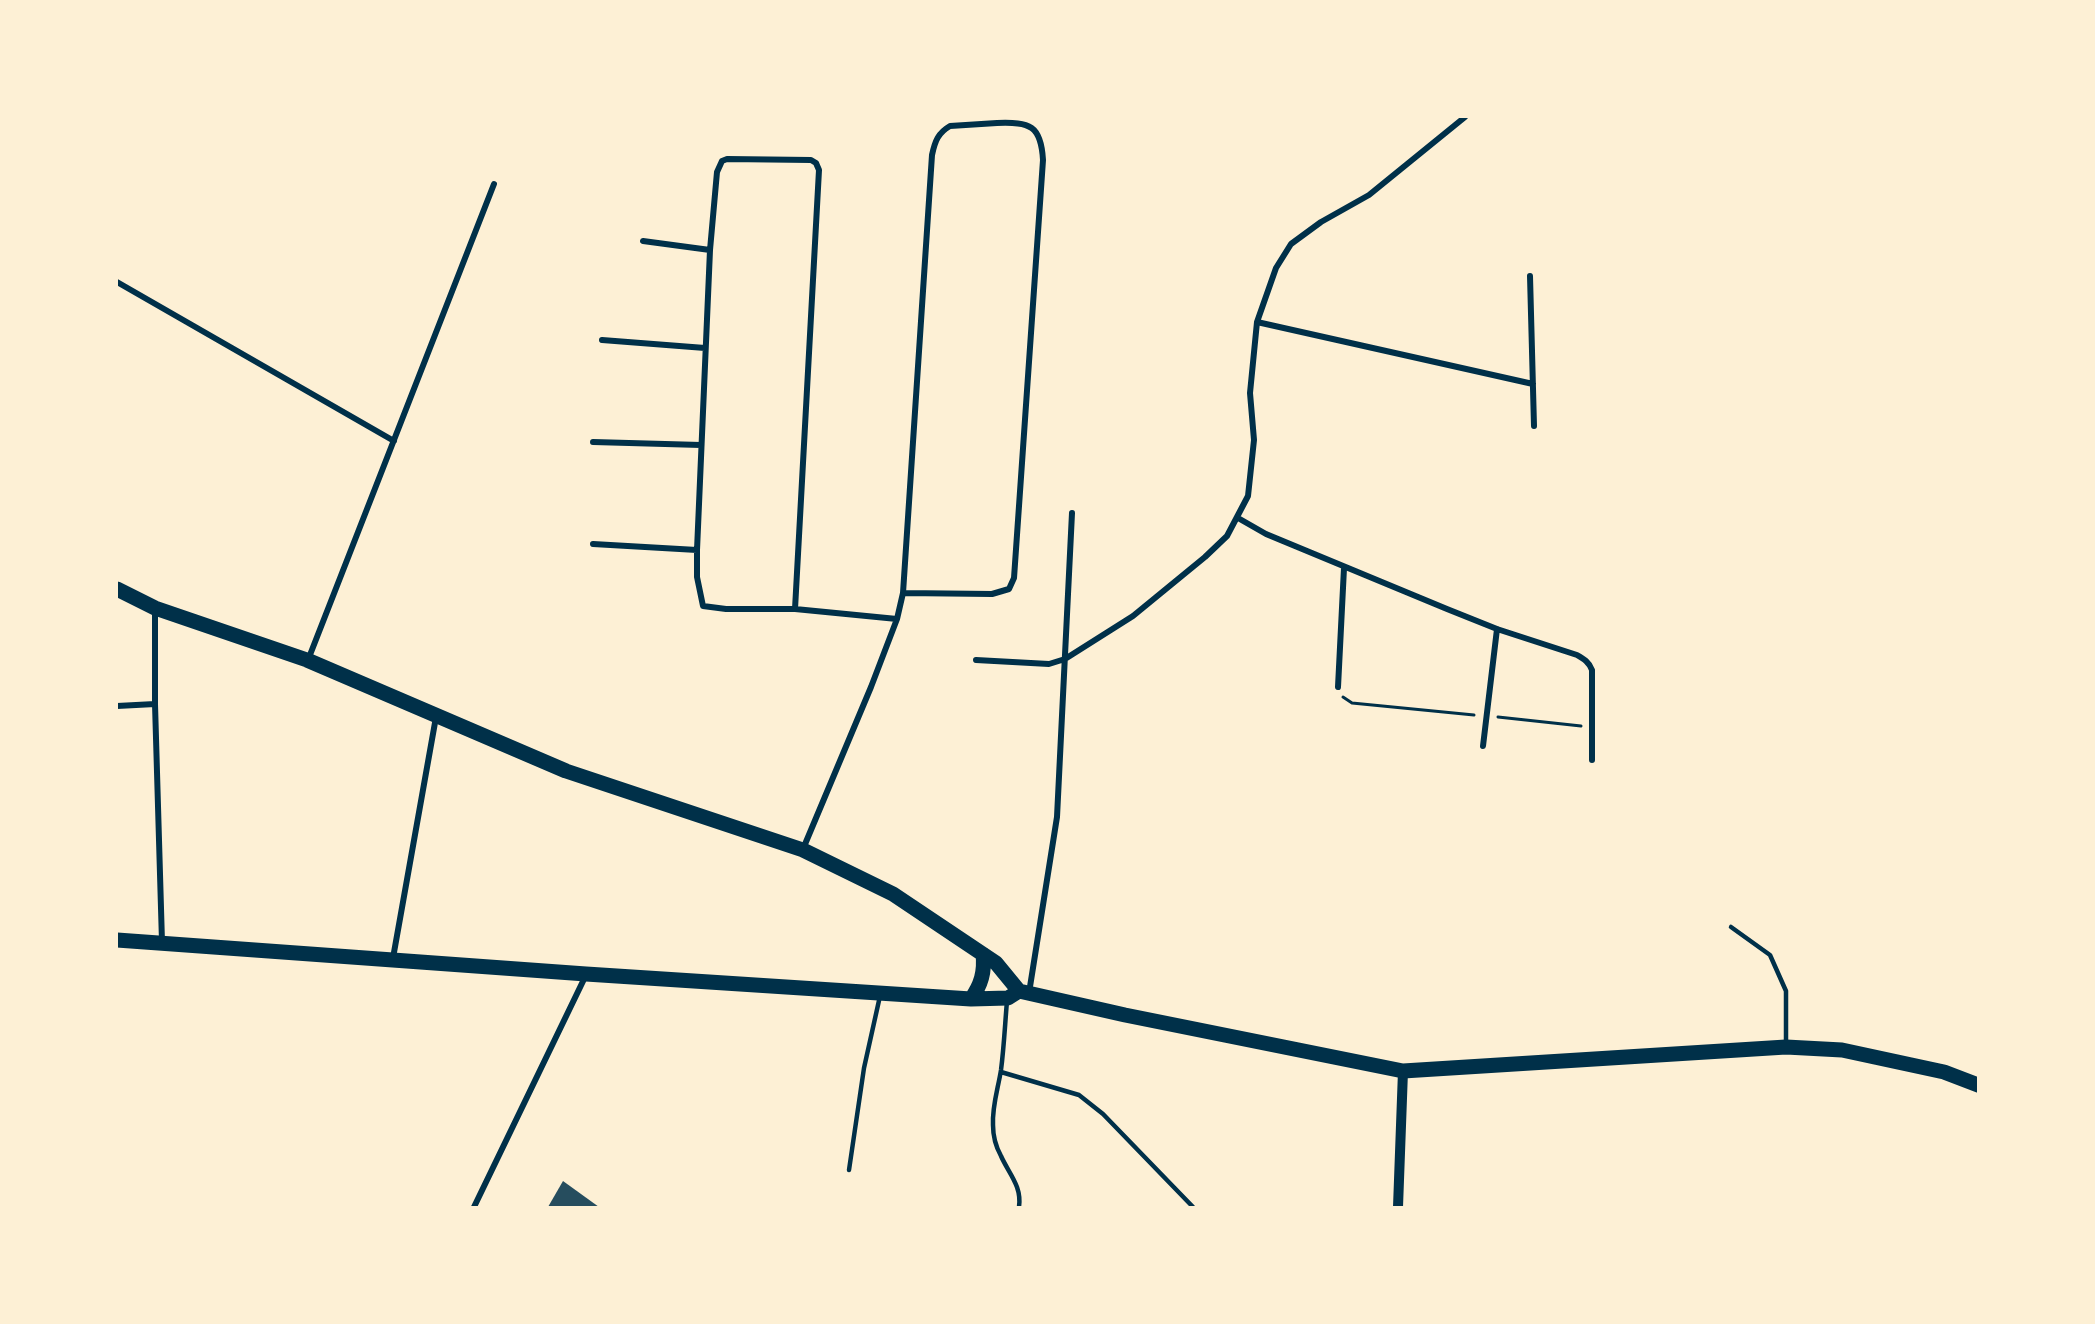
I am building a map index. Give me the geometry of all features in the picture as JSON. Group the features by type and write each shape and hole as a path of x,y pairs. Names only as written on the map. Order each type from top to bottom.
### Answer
{"main road":[{"path":"117,589 155,608 307,660 566,771 803,850 893,894 996,963 1019,994"},
{"path":"117,940 971,999 1019,994 1403,1071 1786,1047 1842,1050 1944,1072 1978,1085"},
{"path":"971,999 983,977 983,954"}],"street":[{"path":"976,660 1049,664 1065,659 1133,616 1189,571 1227,536 1248,496 1254,440 1250,393 1257,322 1276,268 1291,244 1321,222 1369,195 1465,117"},
{"path":"803,850 897,619 903,593 932,155 935,142 939,134 950,126 1020,122 1033,130 1039,138 1042,147 1042,172 1014,578 1009,589 992,594 903,593"},
{"path":"795,609 819,170 811,160 805,159 728,159 722,161 717,172 710,250 697,550 698,577 703,606 726,609 795,609 897,619"},
{"path":"307,660 494,184"},
{"path":"644,241 710,250"},
{"path":"1530,276 1534,426"},
{"path":"117,282 394,441"},
{"path":"1257,322 1533,384"},
{"path":"602,340 705,348"},
{"path":"593,442 701,446"},
{"path":"1019,994 1057,817 1072,513"},
{"path":"1238,518 1266,534 1344,568 1497,629 1577,655 1590,664 1592,670 1592,760"},
{"path":"593,544 697,550"},
{"path":"1338,687 1344,568"},
{"path":"155,608 155,704 162,942"},
{"path":"1483,746 1497,629"},
{"path":"117,706 155,704"},
{"path":"393,959 436,715"},
{"path":"474,1207 586,974"},
{"path":"1398,1207 1403,1071"}],"lane":[{"path":"1731,927 1770,955 1786,991 1786,1047"},
{"path":"849,1170 864,1068 881,993"},
{"path":"1019,994 993,1106 995,1142 1001,1157 1015,1179 1021,1197 1019,1207"},
{"path":"1001,1072 1079,1095 1103,1114 1193,1207"}],"path":[{"path":"1338,687 1343,697 1352,703 1592,727"}],"building":[{"path":"563,1181 599,1207 548,1207"}]}
